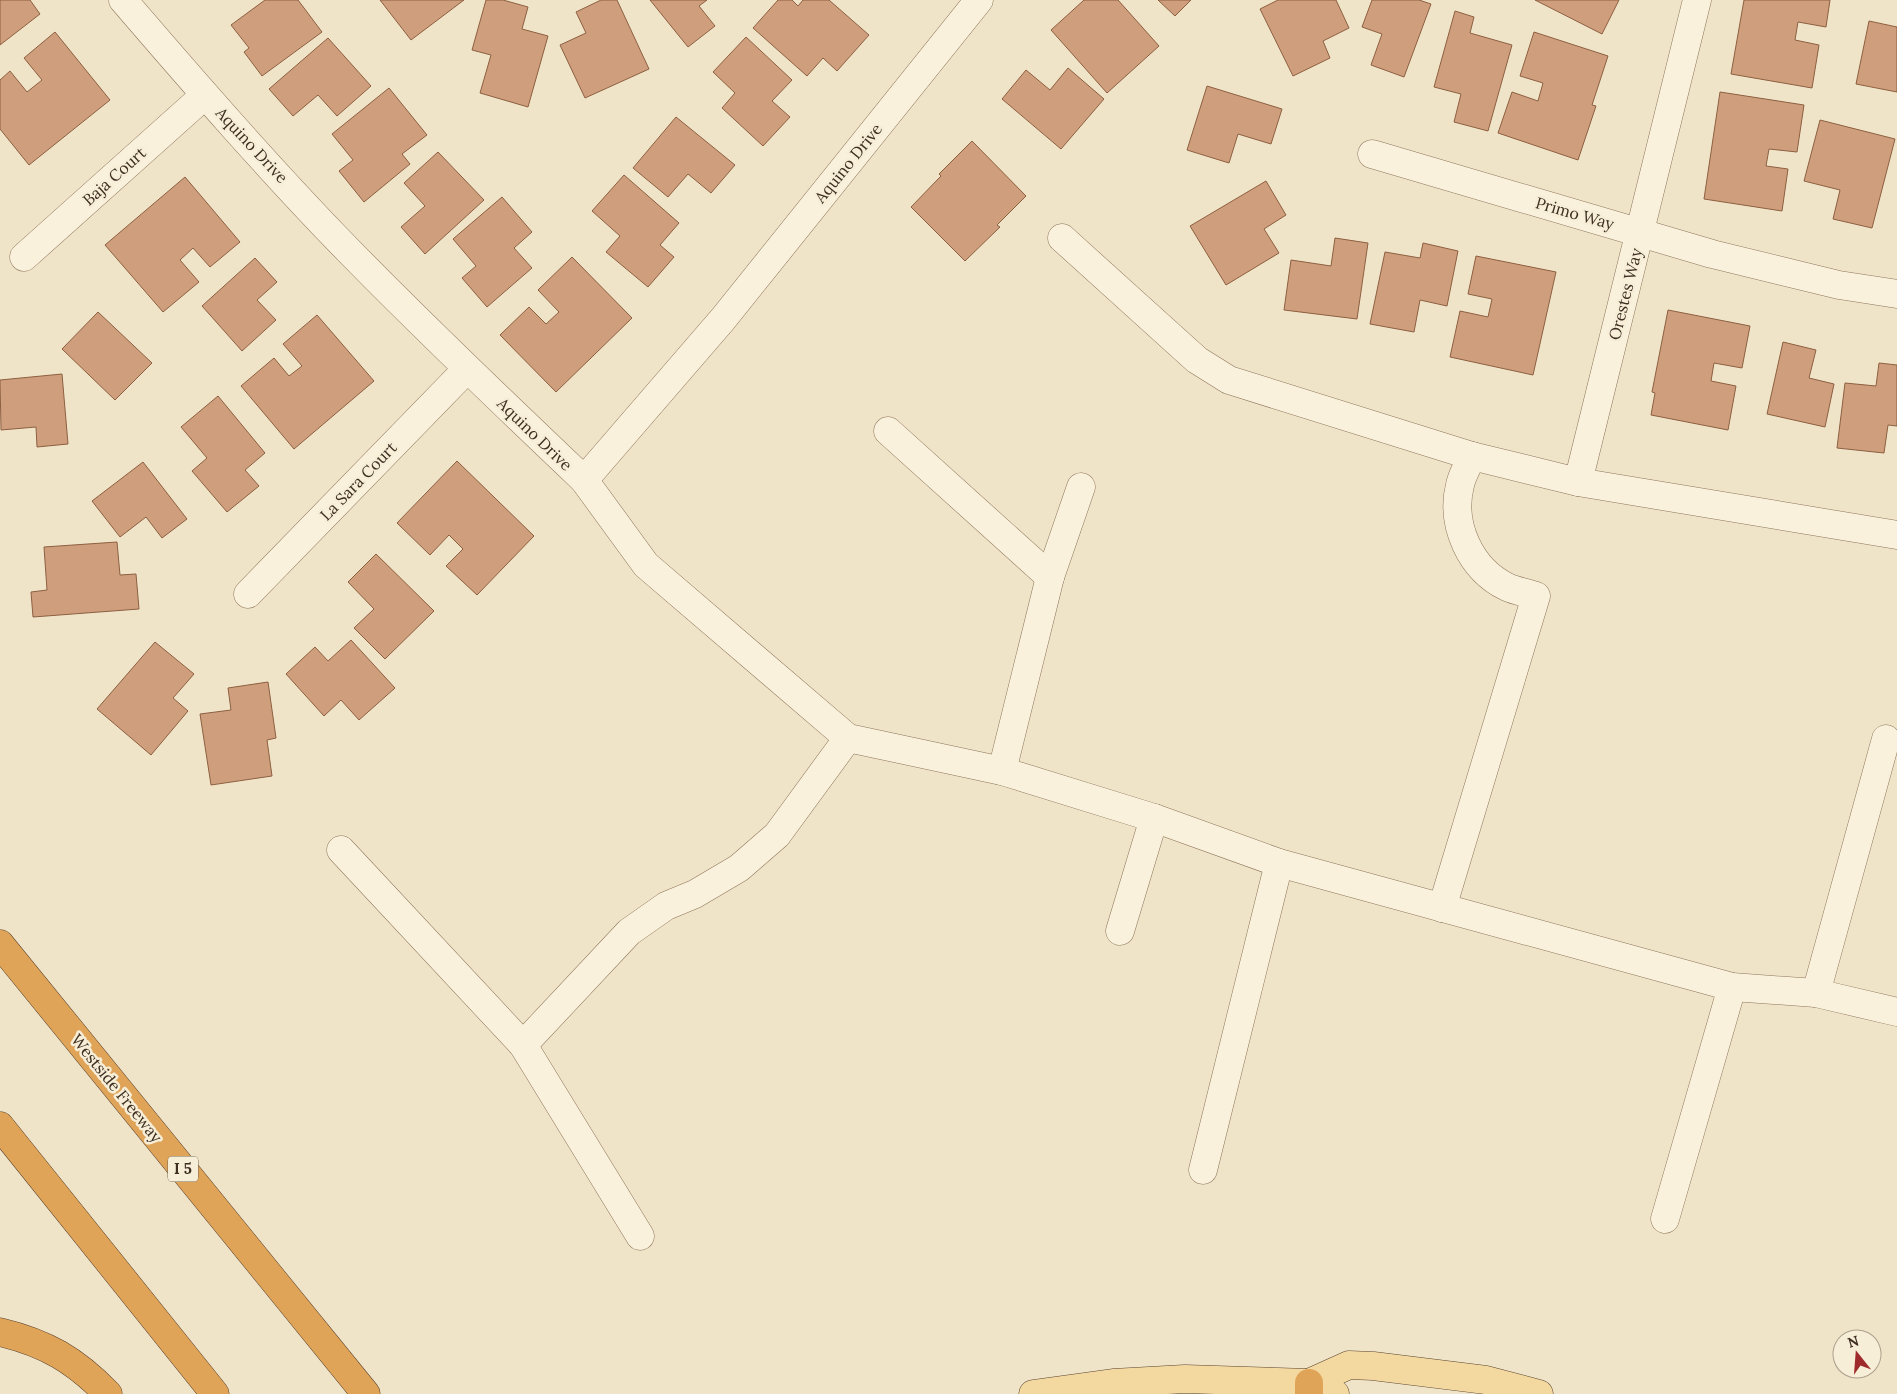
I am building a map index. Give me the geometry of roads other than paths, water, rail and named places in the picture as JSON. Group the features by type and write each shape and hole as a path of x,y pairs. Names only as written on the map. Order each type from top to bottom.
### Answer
{"highway":[{"name":"Westside Freeway","path":"0,944 366,1394"},
{"path":"0,1126 215,1394"},
{"path":"0,1332 31,1340 58,1353 88,1374 108,1394"}],"main road":[{"path":"1309,1388 1349,1364 1486,1380 1539,1394"},
{"path":"1033,1394 1113,1383 1185,1379 1309,1388 1336,1394"}],"street":[{"name":"Aquino Drive","path":"123,0 205,95 348,249 467,369 584,480 723,320 979,0"},
{"name":"Orestes Way","path":"1578,482 1697,0"},
{"name":"Baja Court","path":"24,257 205,95"},
{"name":"Primo Way","path":"1372,154 1712,254 1840,285 1897,294"},
{"path":"1062,238 1198,360 1229,380 1472,456 1578,482 1897,535"},
{"name":"La Sara Court","path":"248,594 467,369"},
{"path":"888,431 1050,576"},
{"path":"1442,908 1536,596 1507,587 1490,576 1476,562 1461,535 1457,505 1460,484 1472,456"},
{"path":"584,480 646,565 848,738 1002,771 1154,818 1279,863 1732,986 1816,993 1897,1012"},
{"path":"1002,771 1050,576 1081,487"},
{"path":"522,1045 629,932 666,906 695,894 739,868 777,835 848,738"},
{"path":"1816,993 1886,739"},
{"path":"1120,931 1154,818"},
{"path":"341,850 522,1045 640,1236"},
{"path":"1203,1170 1279,863"},
{"path":"1665,1219 1732,986"}]}
